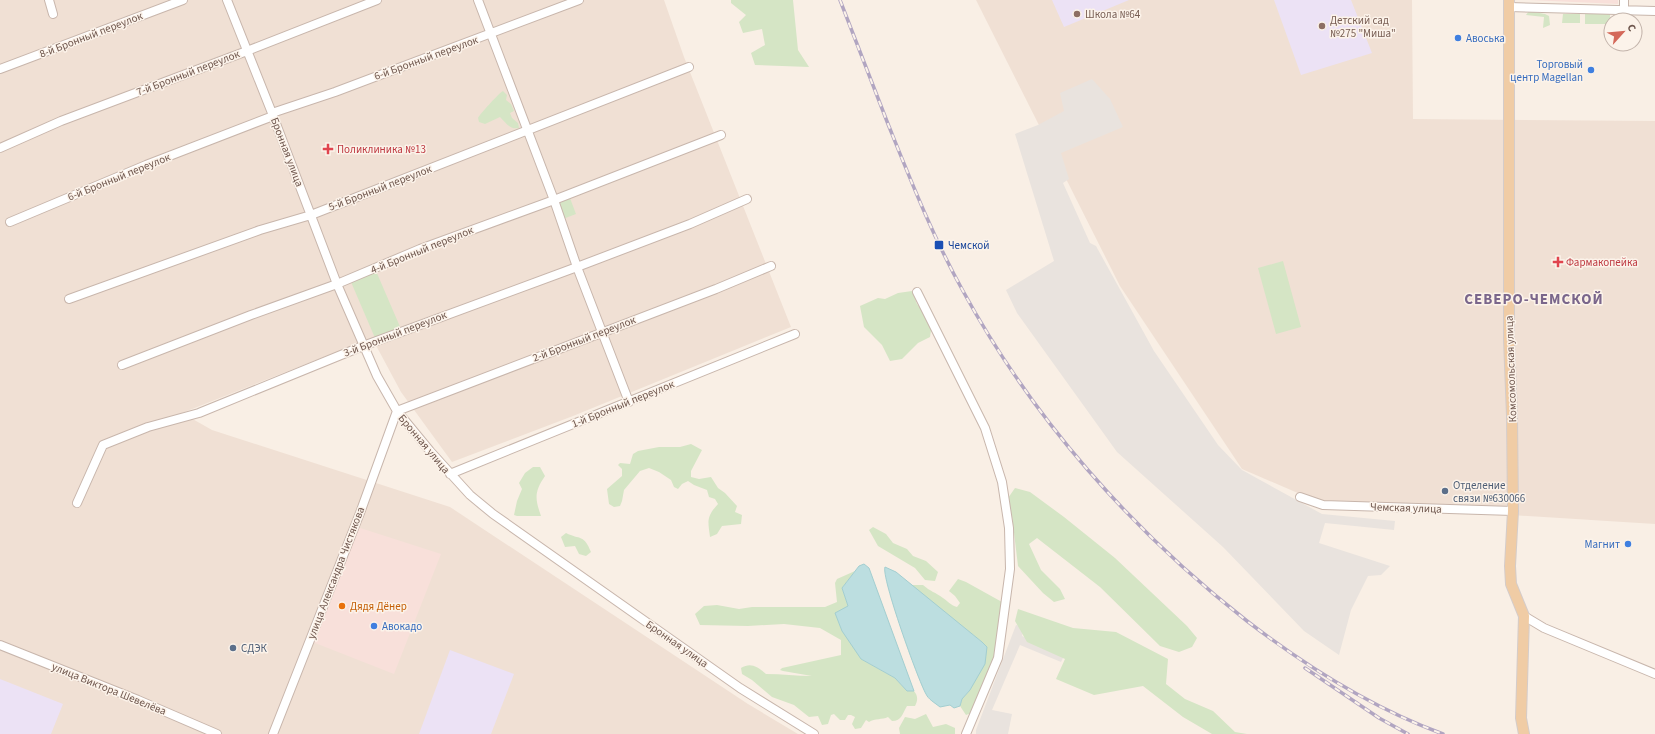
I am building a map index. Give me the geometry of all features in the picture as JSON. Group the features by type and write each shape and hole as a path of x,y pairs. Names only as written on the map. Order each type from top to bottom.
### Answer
{"main road":[{"name":"Комсомольская улица","path":"1509,4 1509,311 1513,511 1511,584 1524,616"},
{"path":"1524,616 1521,718 1524,734"}],"street":[{"path":"48,0 53,14"},
{"name":"8-й Бронный переулок","path":"0,70 183,0"},
{"name":"Бронная улица","path":"227,0 273,114 337,284 377,376 397,411 450,474 470,495 499,518 740,688 814,734"},
{"name":"7-й Бронный переулок","path":"0,148 68,118 247,51 377,0"},
{"path":"478,0 554,200 576,267 629,402"},
{"name":"6-й Бронный переулок","path":"10,222 273,114 579,0"},
{"path":"1624,0 1624,10"},
{"path":"1509,4 1655,11"},
{"name":"5-й Бронный переулок","path":"69,299 260,230 310,215 689,68"},
{"name":"4-й Бронный переулок","path":"122,365 251,315 337,284 420,249 554,200 721,135"},
{"name":"3-й Бронный переулок","path":"77,503 103,445 148,427 199,413 363,346 690,224 747,199"},
{"name":"2-й Бронный переулок","path":"397,411 716,289 771,266"},
{"path":"917,292 985,428 1002,482 1009,528 1010,569 998,658 966,734"},
{"name":"1-й Бронный переулок","path":"450,474 795,334"},
{"name":"улица Александра Чистякова","path":"273,734 360,513 397,411"},
{"name":"Чемская улица","path":"1300,498 1323,505 1513,511"},
{"path":"1524,616 1544,628 1655,674"},
{"name":"улица Виктора Шевелёва","path":"0,645 138,700 217,734"}],"shaded area":[{"path":"0,0 664,0 684,57 791,327 573,416 452,462 401,392 372,338 182,413 212,430 450,507 748,704 798,734 0,734"},
{"path":"976,0 1412,0 1413,119 1655,121 1655,524 1321,503 1242,469 1120,286"},
{"name":"Школа №64","path":"1052,0 1129,0 1064,27"},
{"name":"Детский сад №275 \"Миша\"","path":"1274,0 1351,0 1372,53 1301,75"},
{"path":"1529,0 1618,0 1618,4"},
{"path":"1092,79 1110,99 1123,127 1061,153 1069,179 1063,183 1090,243 1096,246 1154,351 1218,445 1242,470 1322,514 1395,521 1394,530 1325,523 1319,543 1390,566 1381,575 1368,576 1351,610 1339,655 1304,631 1223,547 1117,452 1017,313 1006,290 1054,261 1015,134 1038,125 1064,111 1060,93"},
{"path":"354,526 441,554 394,674 310,641"},
{"path":"1016,625 1024,627 1022,636 1065,654 1061,662 1020,645 992,710 1012,714 1008,734 976,734 976,730"},
{"path":"450,650 514,674 491,734 419,734"},
{"path":"0,679 63,704 51,734 0,734"}],"green space":[{"path":"731,0 793,0 798,50 809,67 755,65 751,53 765,45 762,29 743,33 739,22 746,15 731,3"},
{"path":"1529,11 1549,16 1550,25 1543,28 1544,17 1526,15"},
{"path":"1563,14 1580,14 1580,23 1562,23"},
{"path":"1585,14 1603,14 1603,24 1585,24"},
{"path":"503,91 507,95 506,100 511,104 514,111 510,113 512,118 518,123 519,128 511,127 500,117 485,124 479,122 478,118"},
{"path":"570,198 576,214 563,219 557,202"},
{"path":"1283,261 1301,327 1276,334 1258,268"},
{"path":"376,271 401,329 375,338 351,282"},
{"path":"912,291 917,304 932,324 930,337 918,343 902,359 890,361 882,345 864,327 860,306 878,298 885,299 898,293"},
{"path":"691,444 702,450 691,471 691,477 699,479 711,477 718,488 737,506 735,512 742,515 741,524 722,526 717,534 710,537 709,519 711,512 718,504 715,499 709,497 707,490 688,481 682,484 678,489 674,487 671,480 659,472 649,468 640,471 624,490 620,506 614,507 609,504 607,489 622,476 622,469 618,465 620,463 630,464 633,454 638,451 659,447 680,447"},
{"path":"533,467 540,467 545,476 537,491 537,500 541,516 514,515 517,501 522,489 519,483 525,473"},
{"path":"1015,488 1030,492 1115,558 1187,626 1197,638 1192,647 1179,652 1160,646 1100,587 1037,538 1029,544 1041,570 1060,589 1065,599 1054,602 1043,593 1018,566 1012,516 1006,501"},
{"path":"873,527 886,534 893,543 907,549 913,556 926,561 938,572 935,581 925,580 915,568 878,546 869,530"},
{"path":"566,533 584,540 591,552 586,556 579,554 575,546 565,547 561,537"},
{"path":"855,571 842,588 861,659 895,678 907,691 914,691 917,696 915,706 907,706 900,718 895,721 892,721 888,717 869,722 866,720 861,728 855,729 852,724 855,717 848,715 845,720 840,720 834,714 831,715 828,724 822,725 818,716 809,717 794,705 772,697 752,680 742,674 741,668 751,665 757,667 766,674 812,676 780,670 782,668 841,655 841,640 820,628 784,624 748,626 700,625 695,614 704,606 717,605 739,609 752,607 825,607 837,602 835,583 837,579"},
{"path":"958,579 1002,602 993,664 974,712 966,715 960,706 962,699 970,690 987,647 911,585 923,585 957,607 960,603 949,591"},
{"path":"1018,609 1073,628 1116,632 1168,659 1166,684 1185,699 1213,711 1235,732 1247,734 1212,734 1183,717 1143,686 1094,695 1056,679 1065,659 1027,642 1015,621"},
{"path":"926,714 933,727 946,724 955,728 955,734 900,734 899,728 905,717 915,719"}],"water":[{"path":"864,564 869,568 914,691 907,691 895,678 861,659 842,631 835,613 848,606 842,588 859,566"},
{"path":"885,567 896,572 987,647 985,664 970,690 962,699 960,706 954,708 950,705 940,707 927,696 894,608 885,575"}],"railway":[{"path":"840,0 905,167 952,271 991,338 1021,384 1053,428 1125,511 1205,586 1247,621 1293,654 1341,685 1391,712 1443,734"},
{"path":"1305,668 1379,718 1408,734"}],"place":[{"name":"Школа №64","path":"1077,14"},
{"name":"Детский сад №275 \"Миша\"","path":"1322,26"},
{"name":"Авоська","path":"1458,38"},
{"name":"Торговый центр Magellan","path":"1591,70"},
{"name":"Поликлиника №13","path":"328,149"},
{"name":"Чемской","path":"939,245"},
{"name":"Фармакопейка","path":"1558,262"},
{"name":"Отделение связи №630066","path":"1445,491"},
{"name":"Магнит","path":"1628,544"},
{"name":"Дядя Дёнер","path":"342,606"},
{"name":"Авокадо","path":"374,626"},
{"name":"СДЭК","path":"233,648"}],"district":[{"name":"СЕВЕРО-ЧЕМСКОЙ","path":"1534,299"}]}
